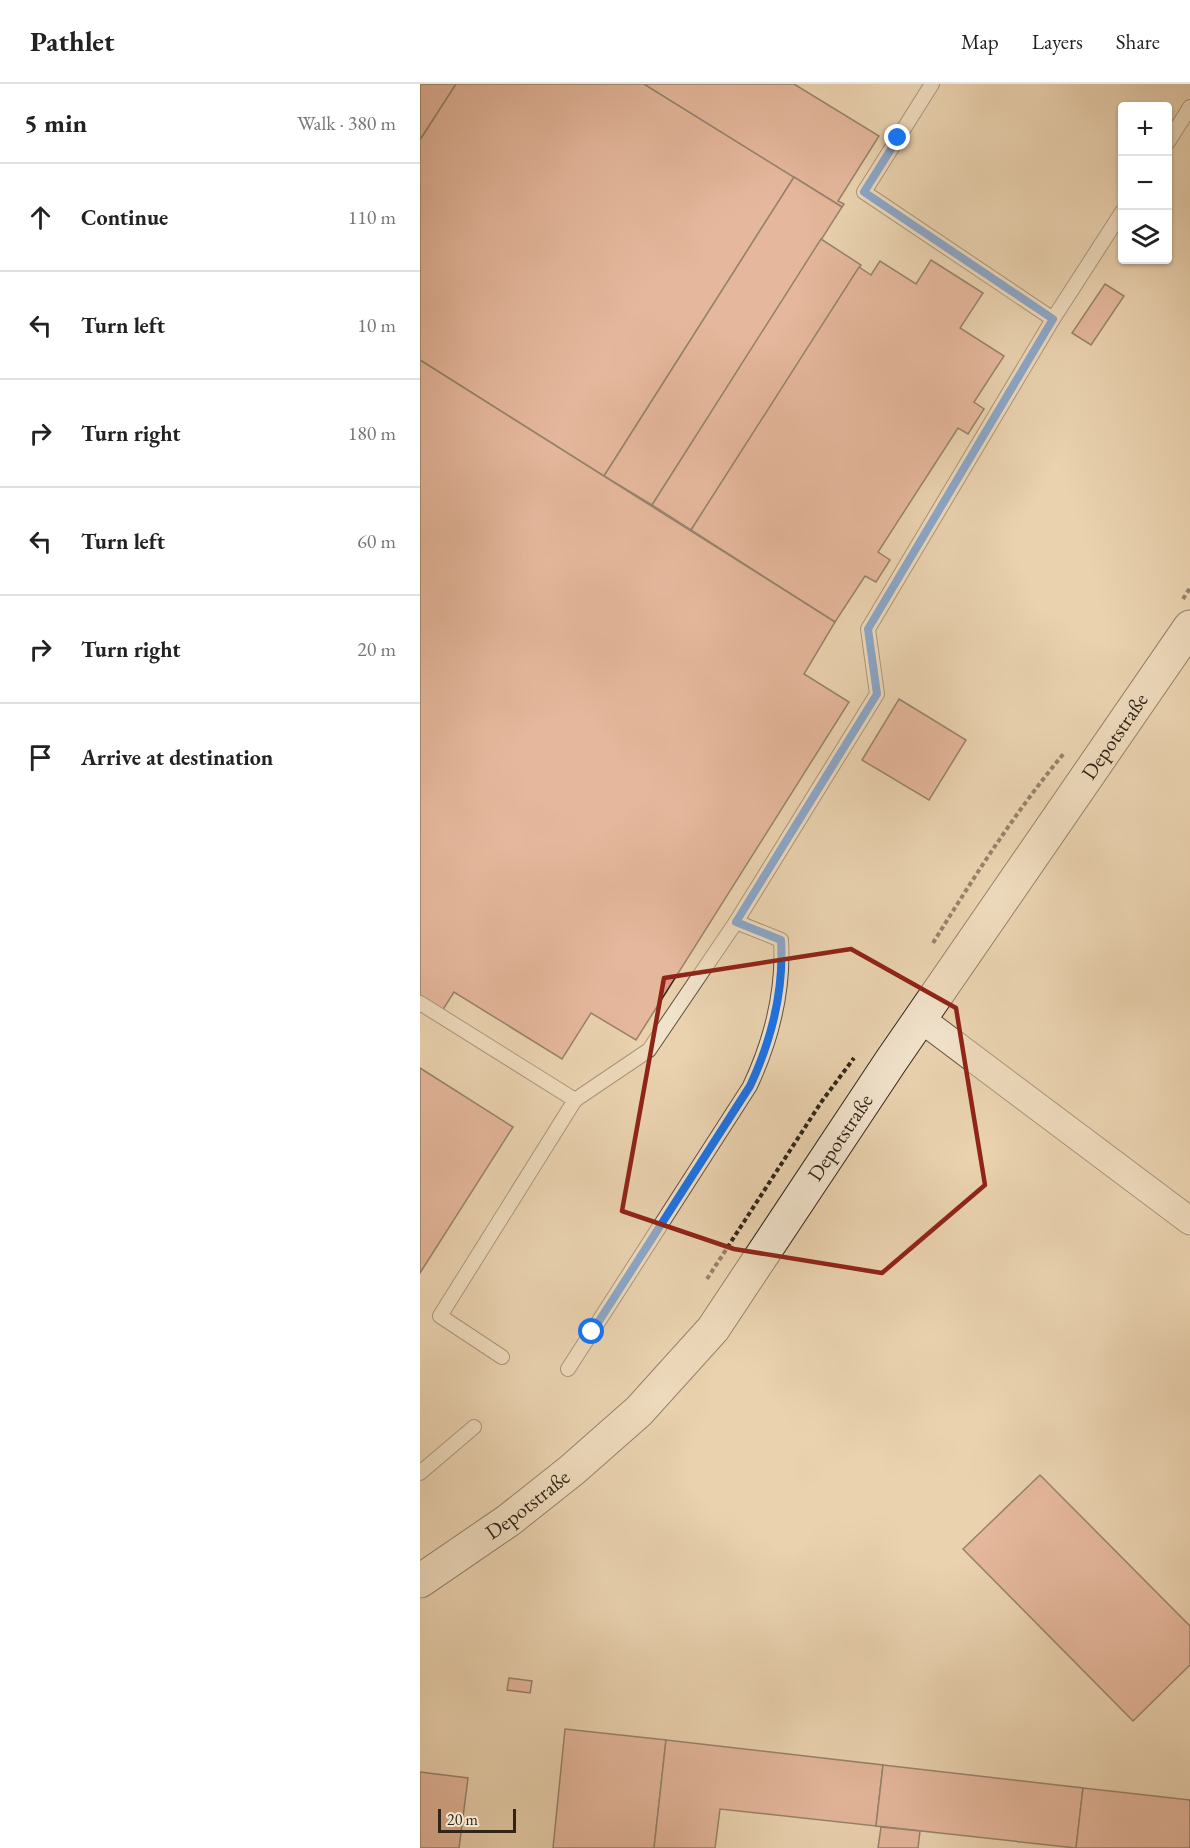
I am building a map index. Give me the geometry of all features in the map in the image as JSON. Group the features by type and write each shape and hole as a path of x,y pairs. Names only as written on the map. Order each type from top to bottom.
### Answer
{"main road":[{"name":"Depotstraße","path":"420,1581 509,1520 572,1470 639,1411 713,1329 747,1282 921,1019 1185,615"}],"street":[{"path":"921,1019 1190,1221"}],"lane":[{"path":"932,84 864,192 1053,319"},
{"path":"1172,134 1190,107"},
{"path":"502,1357 440,1316 575,1100 649,1050 736,922 877,694 868,629 1053,319 1118,218"},
{"path":"568,1370 750,1086 763,1058 779,989 781,940 736,922"},
{"path":"420,1003 575,1100"},
{"path":"420,1473 474,1427"}],"path":[{"path":"1185,615 1190,588"},
{"path":"928,951 997,842 1036,787 1066,751"},
{"path":"705,1284 822,1101 857,1055"}],"highlighted area":[{"path":"851,949 956,1008 985,1185 882,1273 734,1249 622,1211 664,978"}],"building":[{"path":"420,84 456,84 420,140"},
{"path":"456,84 644,84 794,177 604,476 420,360 420,140"},
{"path":"644,84 794,84 879,136 838,201 844,204 842,207"},
{"path":"794,177 842,207 652,505 604,476"},
{"path":"821,239 861,265 691,530 652,505"},
{"path":"931,260 983,293 960,328 1004,356 974,402 984,409 968,434 958,428 878,552 890,560 876,582 865,576 835,622 691,530 859,267 871,275 880,261 916,284"},
{"path":"1105,284 1124,296 1091,345 1072,333"},
{"path":"420,360 835,622 804,674 849,702 636,1040 591,1013 562,1059 454,992 442,1011 420,997"},
{"path":"899,699 966,740 929,800 862,760"},
{"path":"420,1068 513,1127 420,1273"},
{"path":"1040,1475 1190,1626 1190,1665 1133,1721 963,1549"},
{"path":"509,1678 532,1681 530,1693 507,1690"},
{"path":"565,1729 666,1740 654,1848 553,1848"},
{"path":"666,1740 883,1765 876,1826 720,1809 715,1848 654,1848"},
{"path":"883,1765 1083,1788 1076,1848 876,1826"},
{"path":"420,1772 468,1778 459,1848 420,1848"},
{"path":"1083,1788 1190,1800 1190,1848 1076,1848"},
{"path":"881,1827 920,1831 918,1848 878,1848"}],"route":[{"path":"592,1332 750,1086 763,1058 779,989 781,940 736,922 877,694 868,629 1053,319 864,192 898,138"}]}
